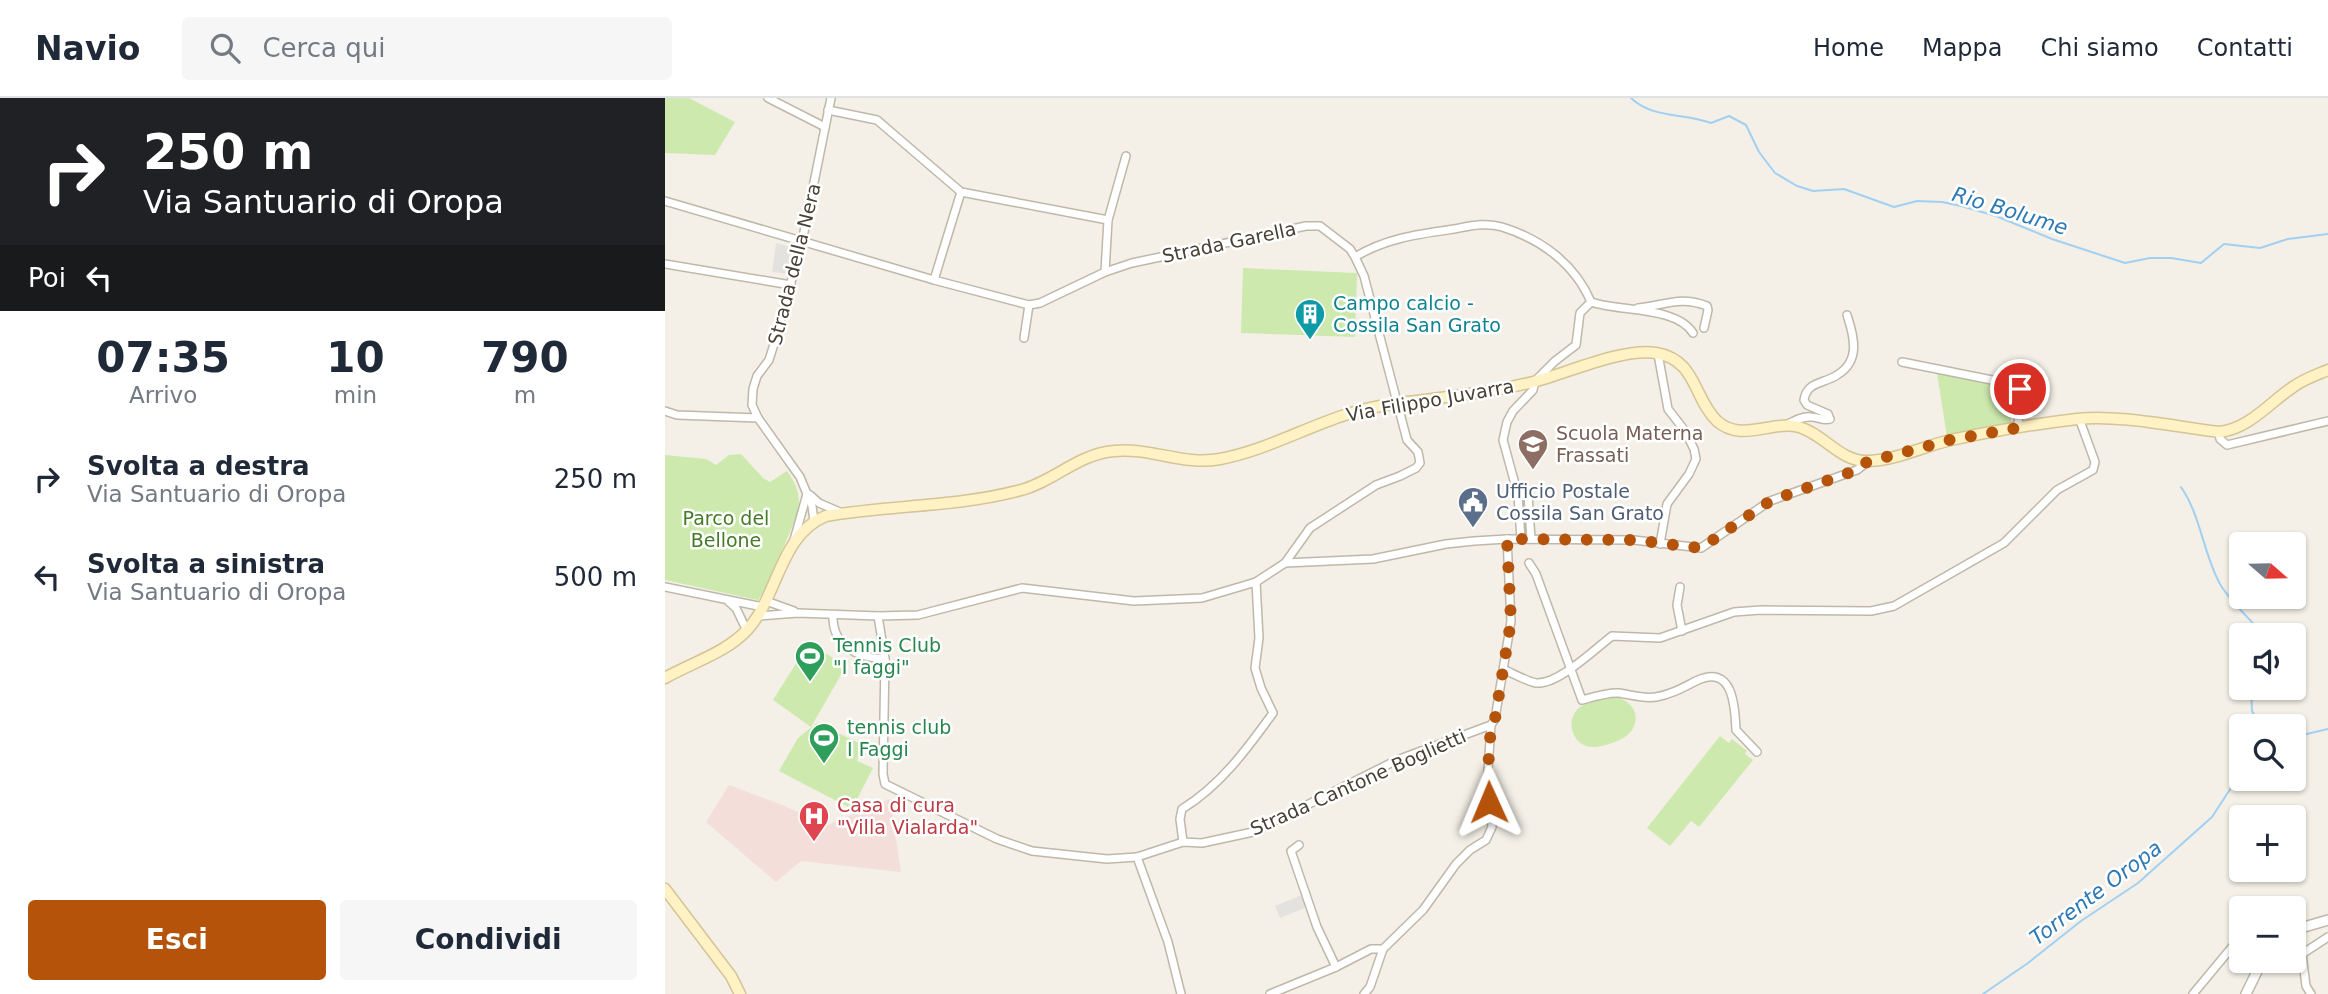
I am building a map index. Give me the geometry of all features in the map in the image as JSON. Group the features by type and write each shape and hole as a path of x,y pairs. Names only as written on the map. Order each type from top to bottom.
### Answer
{"main road":[{"name":"Via Filippo Juvarra","path":"814,521 843,513 989,498 1025,489 1075,462 1113,451 1140,452 1190,460 1218,460 1252,451 1361,409 1487,392 1635,352 1658,354"},
{"path":"1658,354 1688,370 1716,420 1726,427 1744,432 1785,425 1800,427 1843,455 1867,462 1950,440 2080,418 2107,418 2219,432 2233,430 2294,386 2328,370"},
{"path":"665,678 727,646 747,631 763,608 794,542 814,521"},
{"path":"665,889 731,976 740,994"}],"street":[{"path":"768,98 825,127"},
{"name":"Strada della Nera","path":"814,521 812,506 800,477 758,418 752,405 757,376 769,360 791,285 831,98"},
{"path":"828,110 877,120 961,192 1108,220"},
{"path":"1105,272 1108,220 1126,156"},
{"path":"935,281 961,192"},
{"path":"665,201 935,281 1029,305 1024,338"},
{"path":"1356,257 1370,248 1427,231 1482,224 1502,227 1559,256 1575,272 1591,302"},
{"name":"Strada Garella","path":"1029,305 1040,303 1105,272 1167,254 1306,226 1320,226 1350,249 1364,276 1407,440 1418,452 1420,463 1416,468 1376,485 1310,528 1285,563"},
{"path":"665,264 791,285"},
{"path":"1626,309 1644,308 1675,300 1702,304 1707,306 1708,310 1704,328"},
{"path":"1521,539 1518,495 1506,455 1504,431 1513,411 1533,390 1535,381 1576,345 1583,308 1591,302 1662,315 1689,327 1693,333"},
{"path":"1785,425 1803,417 1830,419 1828,414 1807,405 1804,400 1805,394 1816,383 1836,376 1851,359 1854,335 1847,315"},
{"path":"1658,354 1668,409 1685,431 1696,459 1689,474 1667,504 1660,544"},
{"path":"1902,362 2017,385 2020,389 2018,428"},
{"path":"665,411 677,415 758,418"},
{"path":"1505,670 1534,683 1544,682 1571,669 1612,636 1619,634 1660,638 1734,612 1871,611 1893,606 2004,543 2057,490 2094,470 2095,462 2080,418"},
{"path":"2219,432 2220,439 2227,445 2328,421"},
{"path":"665,587 798,613 878,616 929,613 1022,588 1149,601 1202,598 1256,582 1285,563 1373,559 1446,544 1507,539 1634,540 1701,548 1770,501 1857,470 1867,462"},
{"path":"794,542 807,494 843,513"},
{"path":"1518,495 1528,494 1531,539"},
{"path":"1364,994 1370,987 1383,949 1423,910 1456,864 1470,850 1486,840 1492,827 1487,785 1491,725 1495,719 1505,670 1511,621 1507,539"},
{"path":"1529,563 1536,574 1582,700 1619,693 1630,697 1655,697 1678,692 1698,680 1711,677 1720,679 1728,686 1735,699 1736,730 1757,752"},
{"path":"1183,842 1179,819 1182,809 1215,786 1273,713 1255,668 1259,638 1256,582"},
{"path":"1680,587 1677,604 1682,631"},
{"path":"722,598 736,608 747,631"},
{"path":"763,608 798,613"},
{"path":"833,615 833,626 844,645 861,656 885,659 878,616"},
{"name":"Strada Cantone Boglietti","path":"885,659 885,783 997,839 1032,851 1107,859 1137,857 1183,842 1202,843 1253,832 1397,760 1491,725"},
{"path":"1299,845 1291,851 1293,859 1317,927 1336,967"},
{"path":"1137,857 1168,942 1181,994"},
{"path":"2306,926 2328,920"},
{"path":"2311,994 2306,986 2302,954 2328,937"},
{"path":"1270,994 1336,967 1371,949 1383,949"},
{"path":"2193,994 2229,951"},
{"path":"2246,994 2256,973"}],"shaded area":[{"path":"776,243 787,246 790,251 787,274 772,272"},
{"name":"Casa di cura \"Villa Vialarda\"","path":"729,785 828,825 890,799 901,872 801,861 776,882 706,822"},
{"path":"1302,895 1307,907 1280,918 1275,906"}],"green space":[{"path":"665,98 689,98 735,122 715,155 665,153"},
{"path":"1243,268 1357,273 1355,337 1241,333"},
{"path":"1937,373 2010,387 2011,424 1947,437"},
{"name":"Parco del Bellone","path":"741,454 770,482 787,471 796,486 798,496 798,513 766,588 758,600 665,580 665,455 706,459 716,465 729,455"},
{"name":"Tennis Club \"I faggi\"","path":"809,643 846,666 811,727 773,700"},
{"path":"1611,696 1632,707 1636,717 1632,730 1620,740 1603,746 1586,746 1575,738 1573,732 1572,718 1575,712 1587,703"},
{"name":"tennis club I Faggi","path":"817,723 861,744 857,761 873,768 852,809 779,771 798,738"},
{"path":"1720,736 1729,743 1732,739 1747,751 1745,754 1753,760 1699,827 1691,821 1670,846 1647,828"}],"waterway":[{"name":"Rio Bolume","path":"1631,98 1659,113 1711,123 1729,116 1746,125 1759,152 1775,173 1797,186 1813,191 1844,189 1894,207 1917,201 1961,206 2125,263 2150,258 2201,263 2224,244 2260,248 2288,239 2328,234"},
{"path":"2181,487 2193,510 2220,584 2252,623"},
{"path":"2252,700 2254,714"},
{"name":"Torrente Oropa","path":"2306,734 2328,729"},
{"name":"Torrente Oropa","path":"1983,994 2081,921 2138,883 2212,817 2229,791"}],"place":[{"name":"Campo calcio - Cossila San Grato","path":"1310,341"},
{"name":"Scuola Materna Frassati","path":"1533,471"},
{"name":"Ufficio Postale Cossila San Grato","path":"1473,529"},
{"name":"Tennis Club \"I faggi\"","path":"810,683"},
{"name":"tennis club I Faggi","path":"824,765"},
{"name":"Casa di cura \"Villa Vialarda\"","path":"814,843"}],"route":[{"path":"1489,802 1487,785 1491,725 1495,719 1505,670 1511,621 1507,539 1634,540 1701,548 1770,501 1857,470 1867,462 1950,440 2018,428 2020,389"}]}
